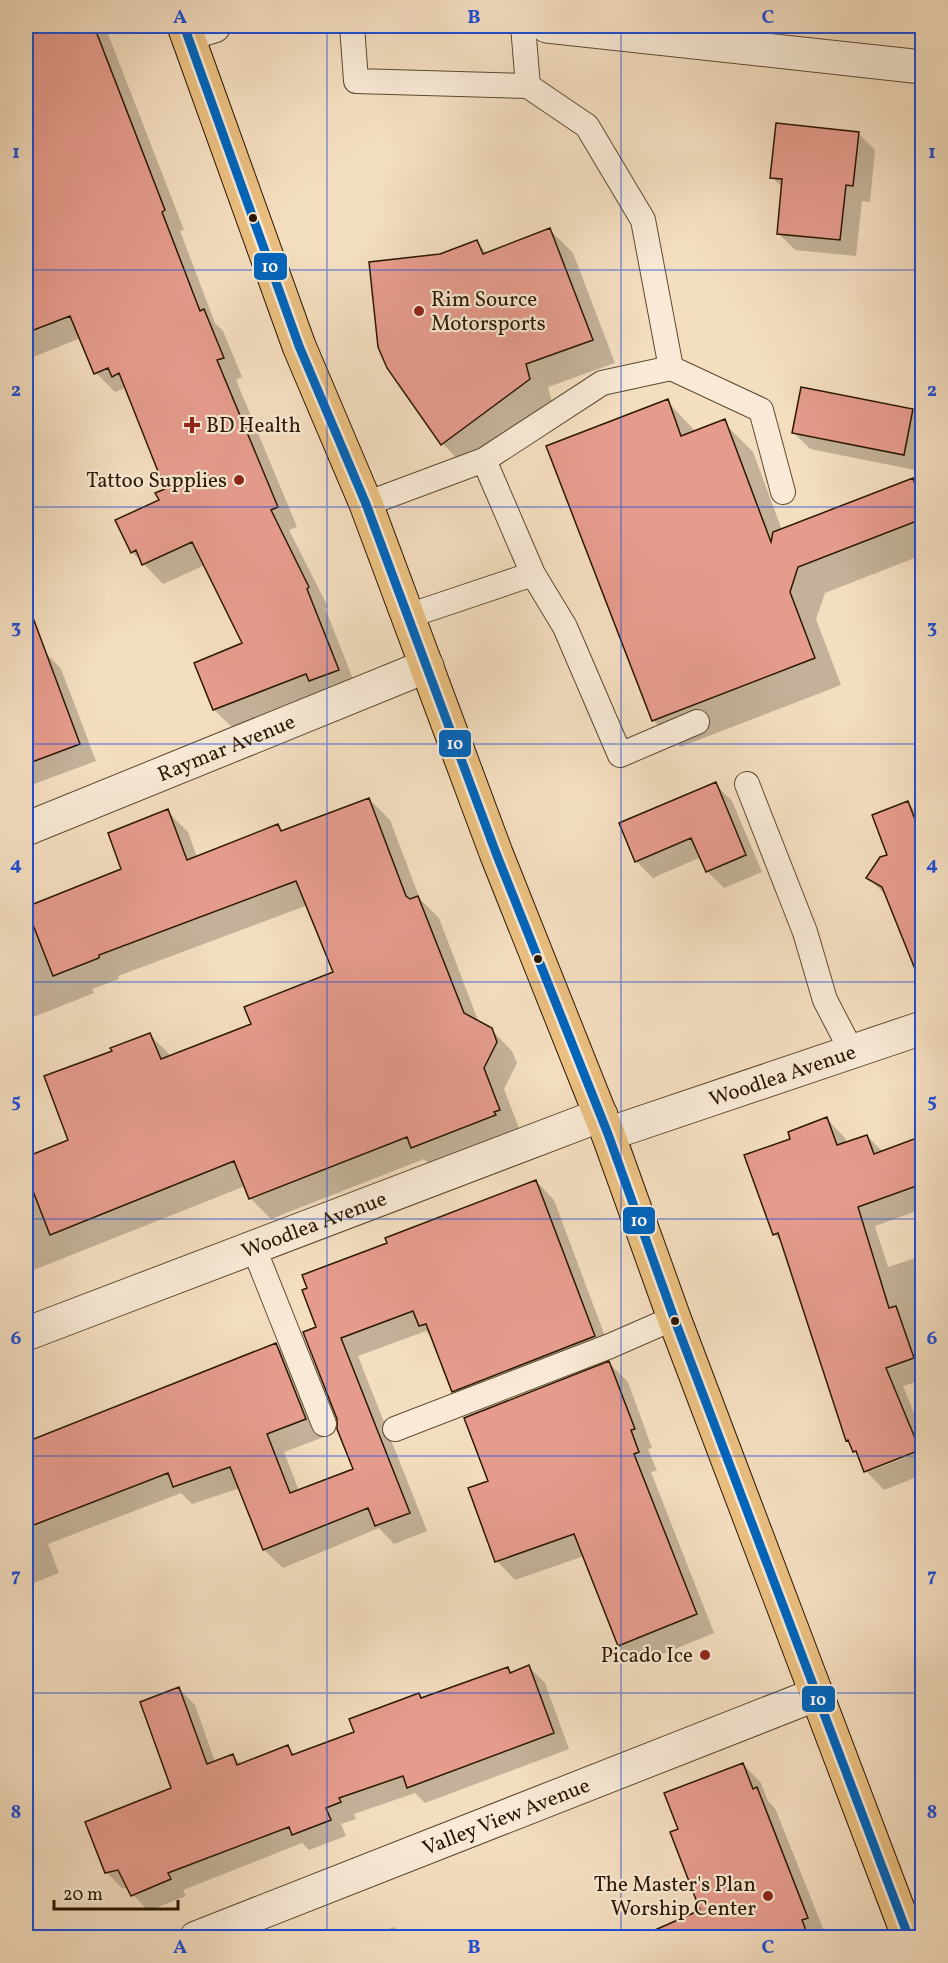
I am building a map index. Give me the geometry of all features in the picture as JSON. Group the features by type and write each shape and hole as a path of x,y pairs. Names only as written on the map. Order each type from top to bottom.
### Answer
{"main road":[{"path":"195,28 299,346 366,504 496,853 604,1124 674,1318 909,1938"}],"street":[{"path":"548,26 922,67"},
{"name":"Raymar Avenue","path":"26,829 427,666"},
{"name":"Woodlea Avenue","path":"26,1334 253,1246 604,1124 852,1052 920,1036"},
{"name":"Valley View Avenue","path":"196,1938 817,1694"}],"lane":[{"path":"352,26 356,81 528,86 587,126 643,220 671,368"},
{"path":"523,26 528,86"},
{"path":"366,504 483,460 602,382 671,368 761,410 783,492"},
{"path":"483,460 534,574 565,627 620,755 697,722"},
{"path":"408,616 534,574"},
{"path":"747,784 805,932 825,1000 852,1052"},
{"path":"253,1246 324,1424"},
{"path":"395,1429 610,1346 674,1318"}],"building":[{"path":"26,26 94,26 165,210 162,212 200,311 204,309 224,358 217,360 278,507 271,510 309,587 307,589 339,670 309,681 306,674 213,710 194,663 242,643 192,542 142,565 136,550 131,553 115,520 159,500 155,493 165,489 119,373 112,377 108,368 94,374 70,316 26,333"},
{"path":"776,123 859,132 853,186 846,185 840,240 777,234 782,179 770,178"},
{"path":"550,228 593,340 526,364 530,379 441,445 387,368 378,347 369,262 440,254 477,240 483,254"},
{"path":"801,387 913,409 904,455 792,433"},
{"path":"668,399 681,436 725,419 771,542 773,532 913,478 922,504 922,519 798,567 790,592 815,658 652,721 546,446"},
{"path":"29,607 80,744 32,762 26,744 26,608"},
{"path":"716,782 746,855 706,872 691,838 635,862 619,823"},
{"path":"369,798 406,896 410,899 418,896 464,1013 492,1028 497,1042 484,1068 500,1110 494,1112 496,1115 411,1148 407,1137 249,1199 234,1161 50,1235 26,1173 26,1157 68,1140 44,1076 112,1051 110,1048 150,1033 161,1059 251,1024 244,1007 333,972 296,881 99,955 99,958 53,976 26,907 121,869 108,833 168,809 187,860 278,824 281,831"},
{"path":"908,801 922,838 922,978 919,979 882,887 866,878 880,857 887,855 872,815"},
{"path":"827,1117 837,1145 867,1135 874,1154 922,1136 922,1184 858,1207 889,1308 896,1306 914,1358 886,1368 920,1450 864,1472 856,1451 853,1452 848,1440 846,1441 778,1233 773,1235 744,1155 790,1139 788,1132"},
{"path":"536,1180 595,1336 452,1392 426,1324 419,1326 413,1311 341,1338 410,1513 375,1526 368,1508 263,1550 230,1467 173,1487 168,1473 26,1528 26,1442 276,1343 306,1419 267,1434 290,1493 353,1469 337,1429 337,1419 303,1332 316,1327 302,1290 307,1288 302,1275 387,1243 385,1238"},
{"path":"609,1361 635,1429 631,1430 639,1452 634,1454 697,1614 618,1646 574,1534 495,1562 468,1488 488,1481 464,1418"},
{"path":"529,1665 554,1733 407,1788 403,1776 339,1798 341,1802 326,1808 331,1820 292,1835 289,1827 168,1873 171,1879 131,1896 118,1870 105,1873 85,1822 171,1788 140,1702 179,1687 207,1764 233,1754 237,1765 288,1745 292,1755 354,1732 349,1719 419,1693 421,1698 508,1667 510,1673"},
{"path":"743,1763 753,1789 757,1787 808,1918 802,1920 809,1938 637,1938 700,1910 670,1832 678,1829 664,1793"}],"transit line":[{"name":"10","path":"184,26 299,346 366,504 496,853 608,1134 674,1318 909,1938"}],"place":[{"name":"Rim Source Motorsports","path":"419,311"},
{"name":"BD Health","path":"192,425"},
{"name":"Tattoo Supplies","path":"239,480"},
{"name":"Picado Ice","path":"705,1655"},
{"name":"The Master's Plan Worship Center","path":"768,1896"}]}
